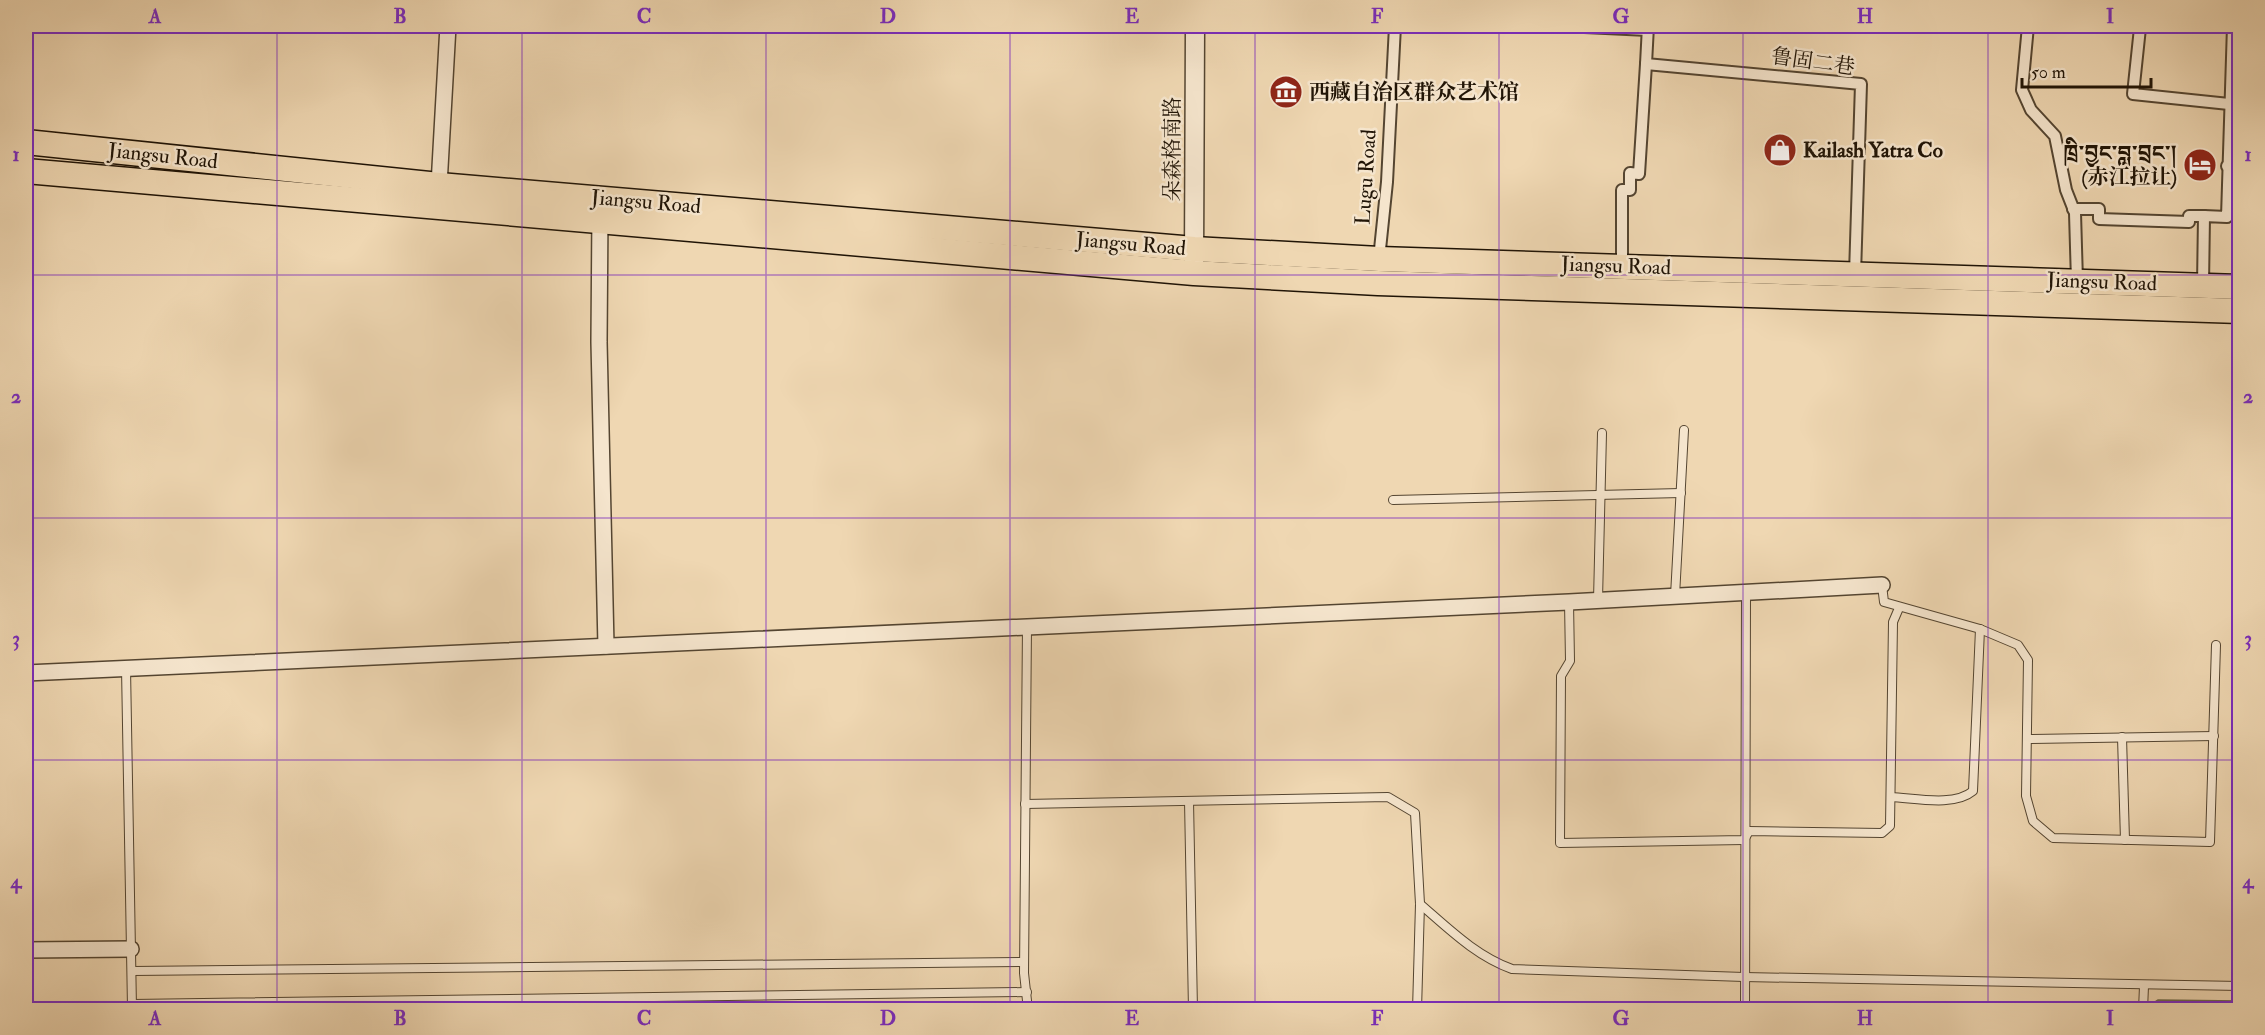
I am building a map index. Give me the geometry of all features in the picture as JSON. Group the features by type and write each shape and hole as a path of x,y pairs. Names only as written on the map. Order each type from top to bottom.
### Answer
{"highway":[{"name":"Jiangsu Road","path":"26,142 439,185 600,198 1390,283 2240,311"},
{"name":"Jiangsu Road","path":"26,171 600,222 1194,261 1379,259 2240,286"}],"street":[{"path":"439,185 448,26"},
{"name":"朵森格南路","path":"1194,261 1195,26"},
{"name":"Lugu Road","path":"1379,259 1387,182 1395,26"},
{"path":"1563,26 1645,28 1646,64 1639,174 1630,174 1630,190 1622,190 1622,267"},
{"path":"2028,26 2022,90 2031,110 2055,136 2066,190 2073,208 2077,281"},
{"path":"2073,208 2099,209 2099,219 2189,222 2189,216 2226,217 2233,26"},
{"path":"2140,28 2133,94 2229,104"},
{"name":"鲁固二巷","path":"1646,64 1861,84 1855,274"},
{"path":"2227,165 2240,166"},
{"path":"600,198 600,353 606,646"},
{"path":"2203,285 2204,216"},
{"path":"26,673 1675,597 1882,585"},
{"path":"26,950 131,949"}],"lane":[{"path":"1675,597 1684,430"},
{"path":"1598,600 1602,433"},
{"path":"1393,500 1681,493"},
{"path":"1882,585 1884,602 1980,629 2018,645 2028,660 2026,796 2033,821 2053,838 2210,842 2216,645"},
{"path":"1745,1010 1746,593"},
{"path":"1569,602 1570,661 1561,676 1560,843 1744,840"},
{"path":"1744,840 1749,831 1882,833 1890,826 1893,621 1899,608"},
{"path":"1027,626 1024,962 1028,1010"},
{"path":"1891,797 1954,799 1966,797 1973,791 1980,629"},
{"path":"126,668 132,1007 1027,992"},
{"path":"2027,739 2214,736"},
{"path":"2122,737 2125,840"},
{"path":"1025,804 1388,797 1415,813 1420,904 1417,1010"},
{"path":"1189,801 1193,1010"},
{"path":"1420,904 1470,947 1492,962 1512,969 1744,977 2240,986"},
{"path":"132,971 1024,962"},
{"path":"2143,1010 2144,986"}],"green space":[{"path":"2158,1000 2239,1001 2239,1009 2155,1009 2155,1002"}],"place":[{"name":"西藏自治区群众艺术馆","path":"1286,92"},
{"name":"Kailash Yatra Co","path":"1780,150"},
{"name":"ཁྲི་བྱང་བླ་བྲང་། (赤江拉让)","path":"2200,165"}]}
